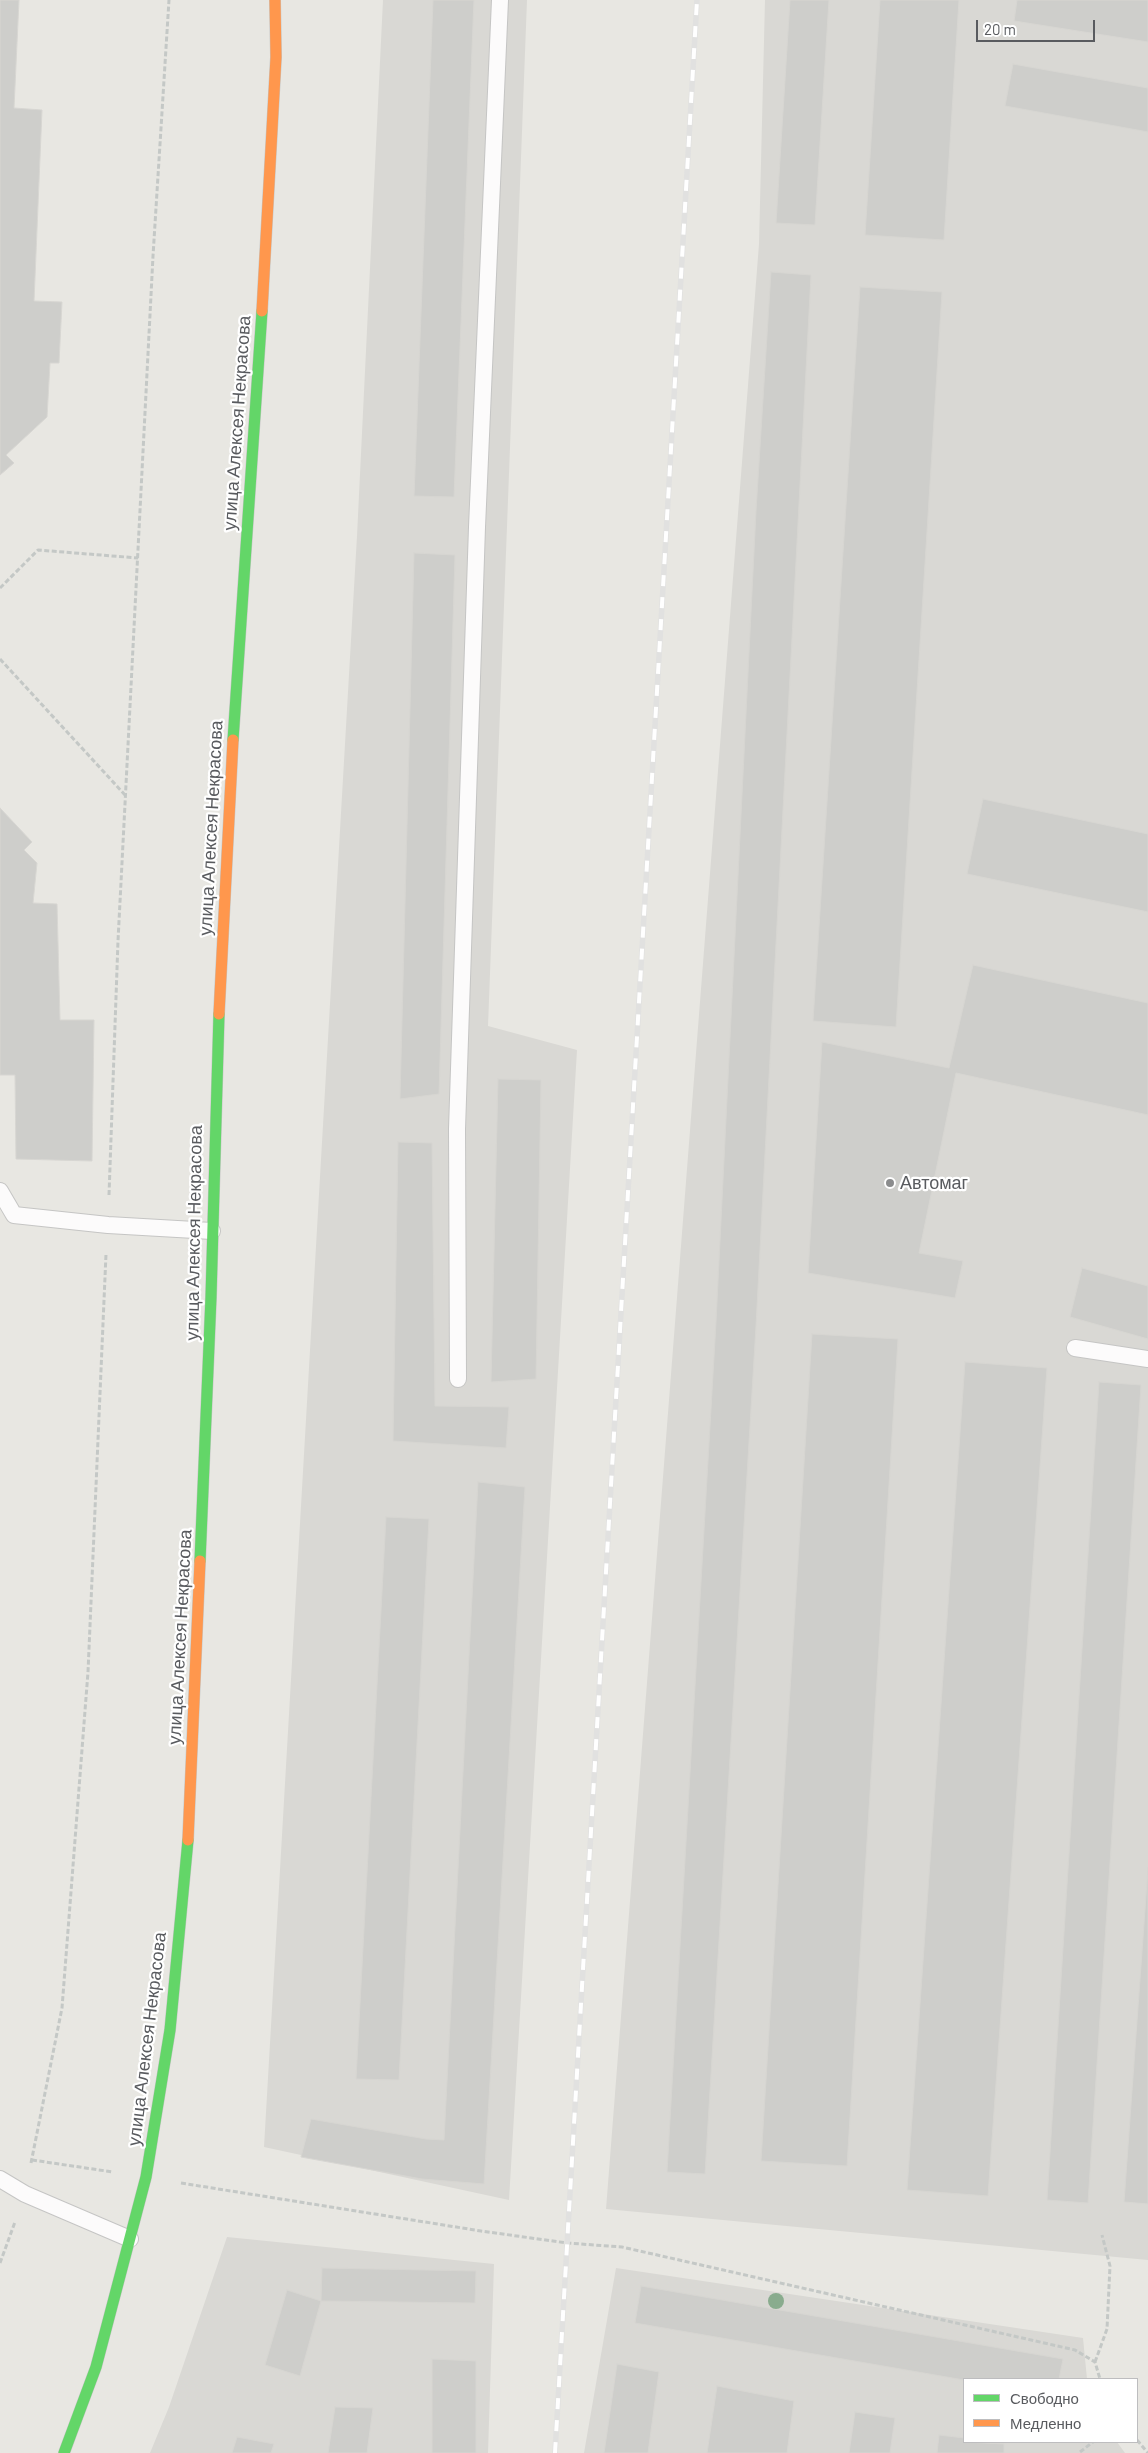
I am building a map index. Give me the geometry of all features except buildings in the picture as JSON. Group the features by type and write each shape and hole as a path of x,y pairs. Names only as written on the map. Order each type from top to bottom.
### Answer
{"street":[{"name":"улица Алексея Некрасова","path":"64,2453 96,2367 146,2177 170,2030 186,1855 201,1550 215,1087 231,767 268,243 276,57 275,0"}],"lane":[{"path":"458,1379 457,1129 478,517 500,0"},
{"path":"0,1191 14,1215 108,1225 212,1231"},
{"path":"1075,1348 1148,1358"},
{"path":"0,2179 25,2194 130,2239"}],"path":[{"path":"0,2263 25,2194 63,1998 88,1672 102,1304 108,1225 126,796 169,0"},
{"path":"0,588 38,550 138,558"},
{"path":"0,659 126,796"},
{"path":"32,2160 481,2231 622,2247 1074,2350 1094,2362 1100,2378"},
{"path":"1094,2362 1107,2329 1110,2266 1102,2235"},
{"path":"1138,2441 1148,2453"},
{"path":"1080,2452 1092,2443"}],"shaded area":[{"path":"383,0 527,0 488,1026 577,1050 509,2200 264,2147 357,536"},
{"path":"765,0 1148,0 1148,2260 606,2209 759,244"},
{"path":"227,2237 494,2264 488,2453 150,2453 169,2407"},
{"path":"616,2268 1083,2338 1087,2378 963,2378 963,2443 1118,2443 1125,2453 584,2453"}],"railway":[{"path":"555,2453 697,0"}],"traffic: fast":[{"path":"233,740 262,311"},
{"path":"200,1561 211,1297 219,1014"},
{"path":"64,2453 96,2367 146,2177 170,2030 188,1840"}],"traffic: slow":[{"path":"262,311 276,57 275,0"},
{"path":"219,1014 233,740"},
{"path":"188,1840 200,1561"}],"place":[{"name":"Автомаг","path":"890,1183"}]}
